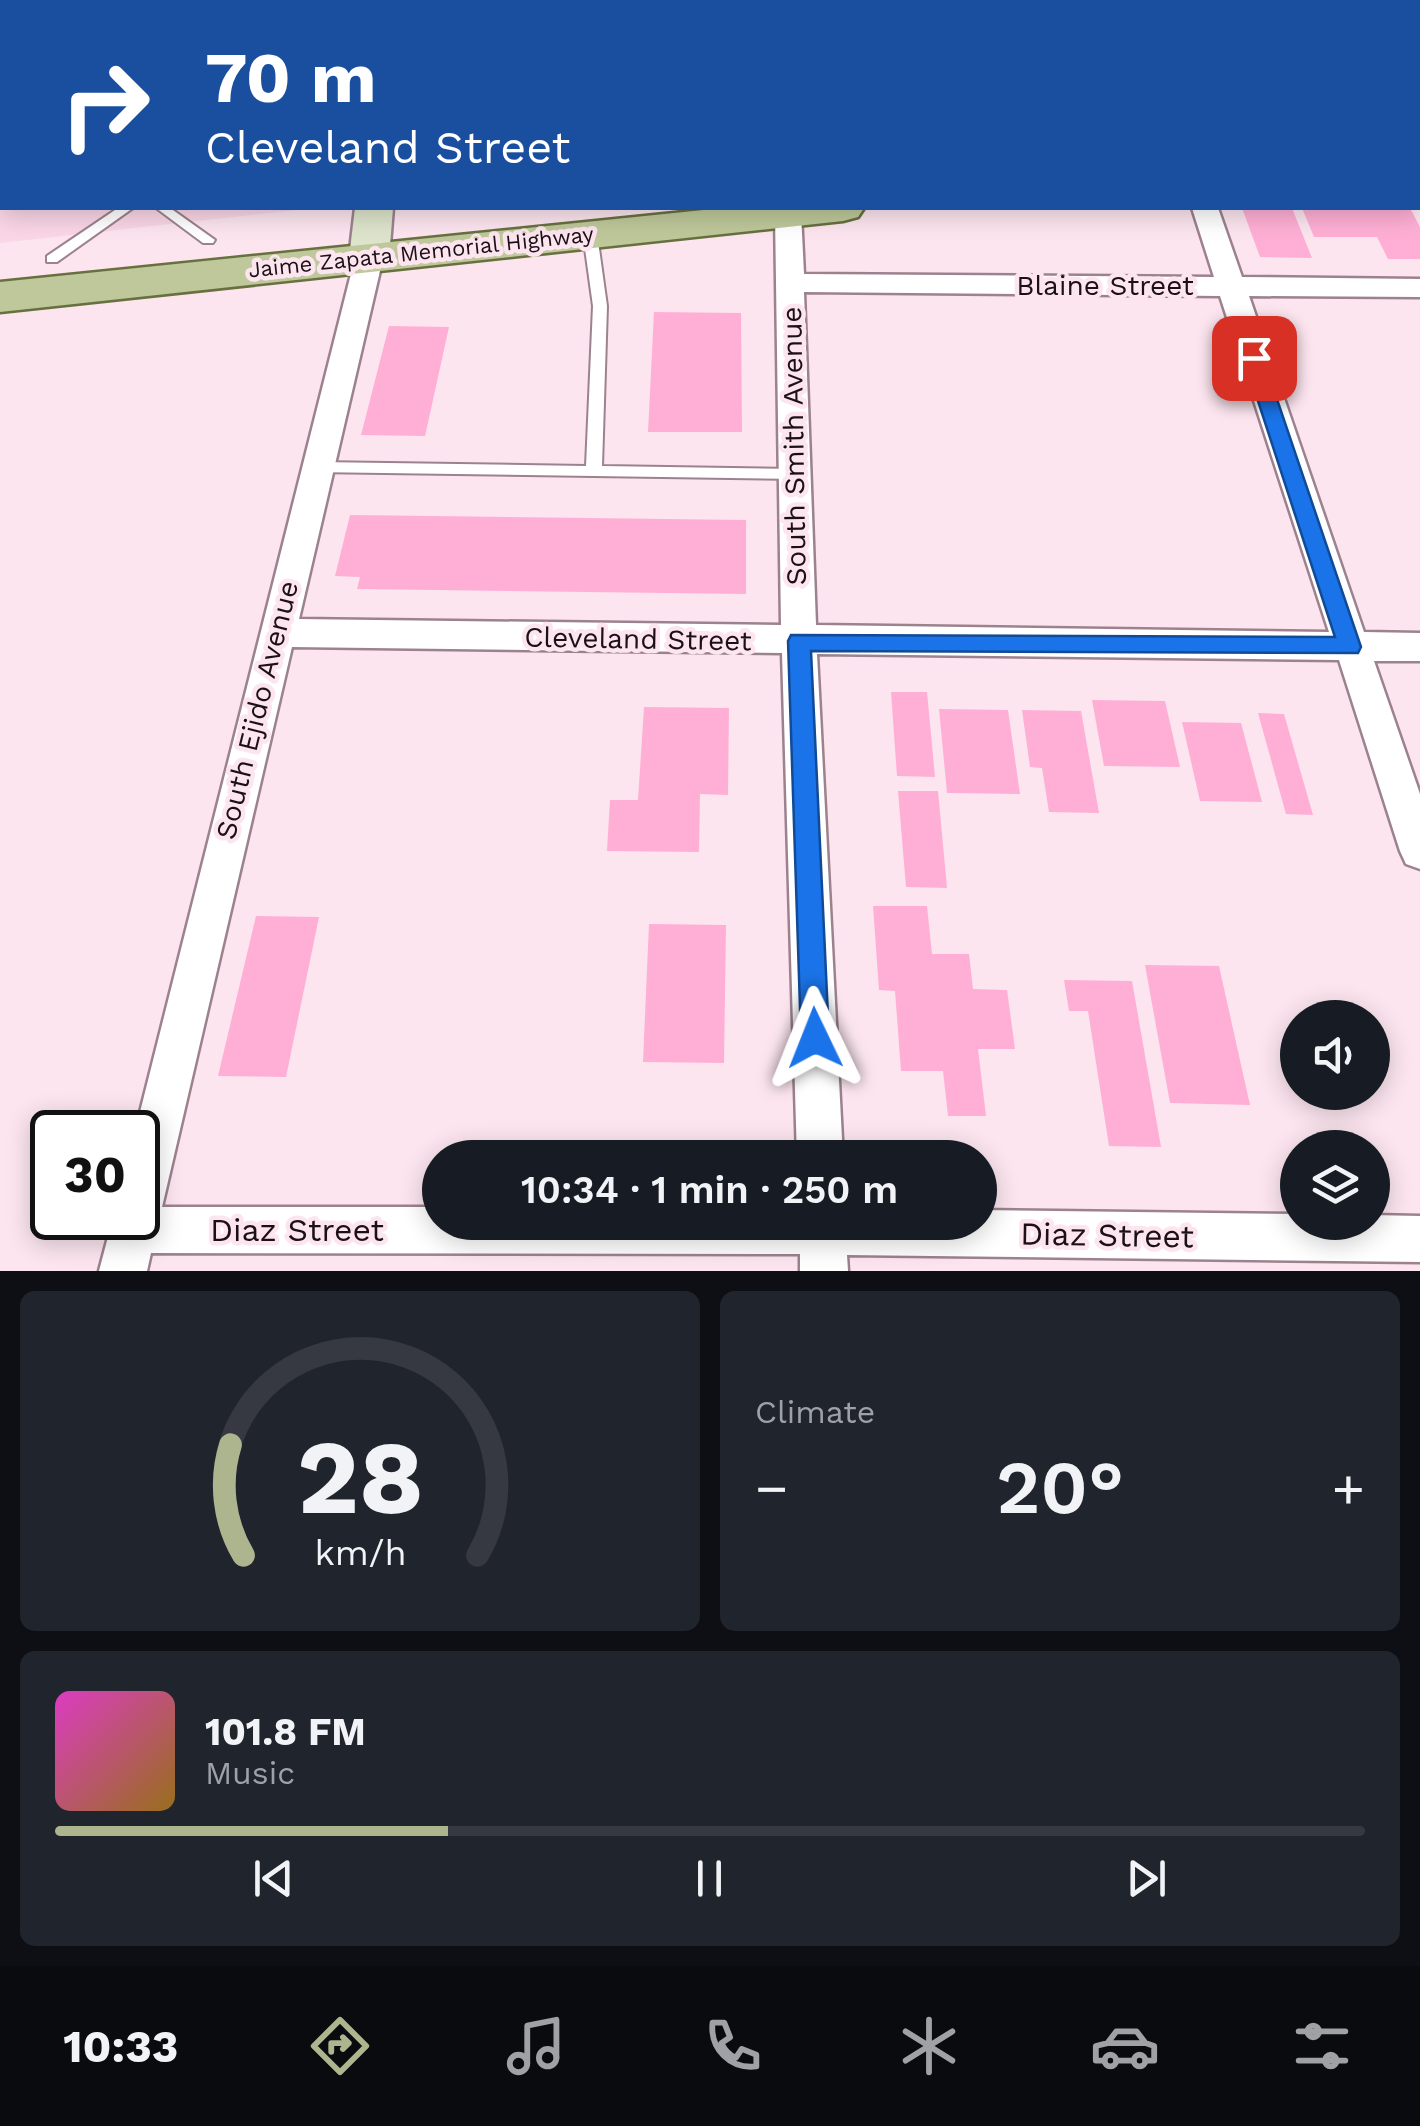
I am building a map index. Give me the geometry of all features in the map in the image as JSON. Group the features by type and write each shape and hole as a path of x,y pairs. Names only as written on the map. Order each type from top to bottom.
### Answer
{"main road":[{"name":"Jaime Zapata Memorial Highway","path":"0,266 208,240 371,230 537,210"},
{"name":"Jaime Zapata Memorial Highway","path":"0,297 371,230 590,234 795,210"}],"street":[{"name":"South Smith Avenue","path":"795,210 790,283 799,641 819,1140"},
{"path":"1206,210 1420,852"},
{"name":"South Ejido Avenue","path":"160,1119 371,230"},
{"name":"Blaine Street","path":"790,283 1420,288"},
{"name":"Cleveland Street","path":"275,633 1420,648"},
{"name":"Diaz Street","path":"160,1233 824,1241 1420,1239"}],"lane":[{"path":"52,260 123,210"},
{"path":"165,210 208,240"},
{"path":"590,234 600,306 594,472"},
{"path":"316,468 795,475"}],"shaded area":[{"path":"0,210 297,210 0,243"}],"building":[{"path":"1243,210 1293,210 1312,258 1260,257"},
{"path":"1303,210 1411,210 1420,227 1420,259 1388,259 1377,237 1314,237"},
{"path":"654,312 741,313 742,432 648,432"},
{"path":"389,326 449,327 425,436 361,435"},
{"path":"350,515 746,520 746,594 357,589 360,577 335,576"},
{"path":"891,692 927,692 935,777 897,776"},
{"path":"1092,700 1165,701 1180,767 1104,766"},
{"path":"644,707 729,708 728,795 700,794 699,852 607,851 610,800 638,800"},
{"path":"939,709 1008,710 1020,794 947,793"},
{"path":"1022,710 1081,711 1099,813 1049,812 1042,768 1030,767"},
{"path":"1258,713 1284,714 1313,815 1286,814"},
{"path":"1182,722 1241,723 1262,802 1200,801"},
{"path":"898,791 938,791 947,888 906,887"},
{"path":"873,906 927,906 932,954 969,954 973,989 1007,990 1015,1049 978,1049 986,1116 948,1116 943,1071 901,1071 895,991 879,990"},
{"path":"256,916 319,917 286,1077 218,1076"},
{"path":"649,924 726,925 724,1063 643,1062"},
{"path":"1145,965 1219,966 1250,1105 1170,1103"},
{"path":"1064,980 1132,981 1161,1147 1109,1146 1088,1011 1069,1011"}],"route":[{"path":"815,1038 799,641 1350,647 1254,358"}]}
